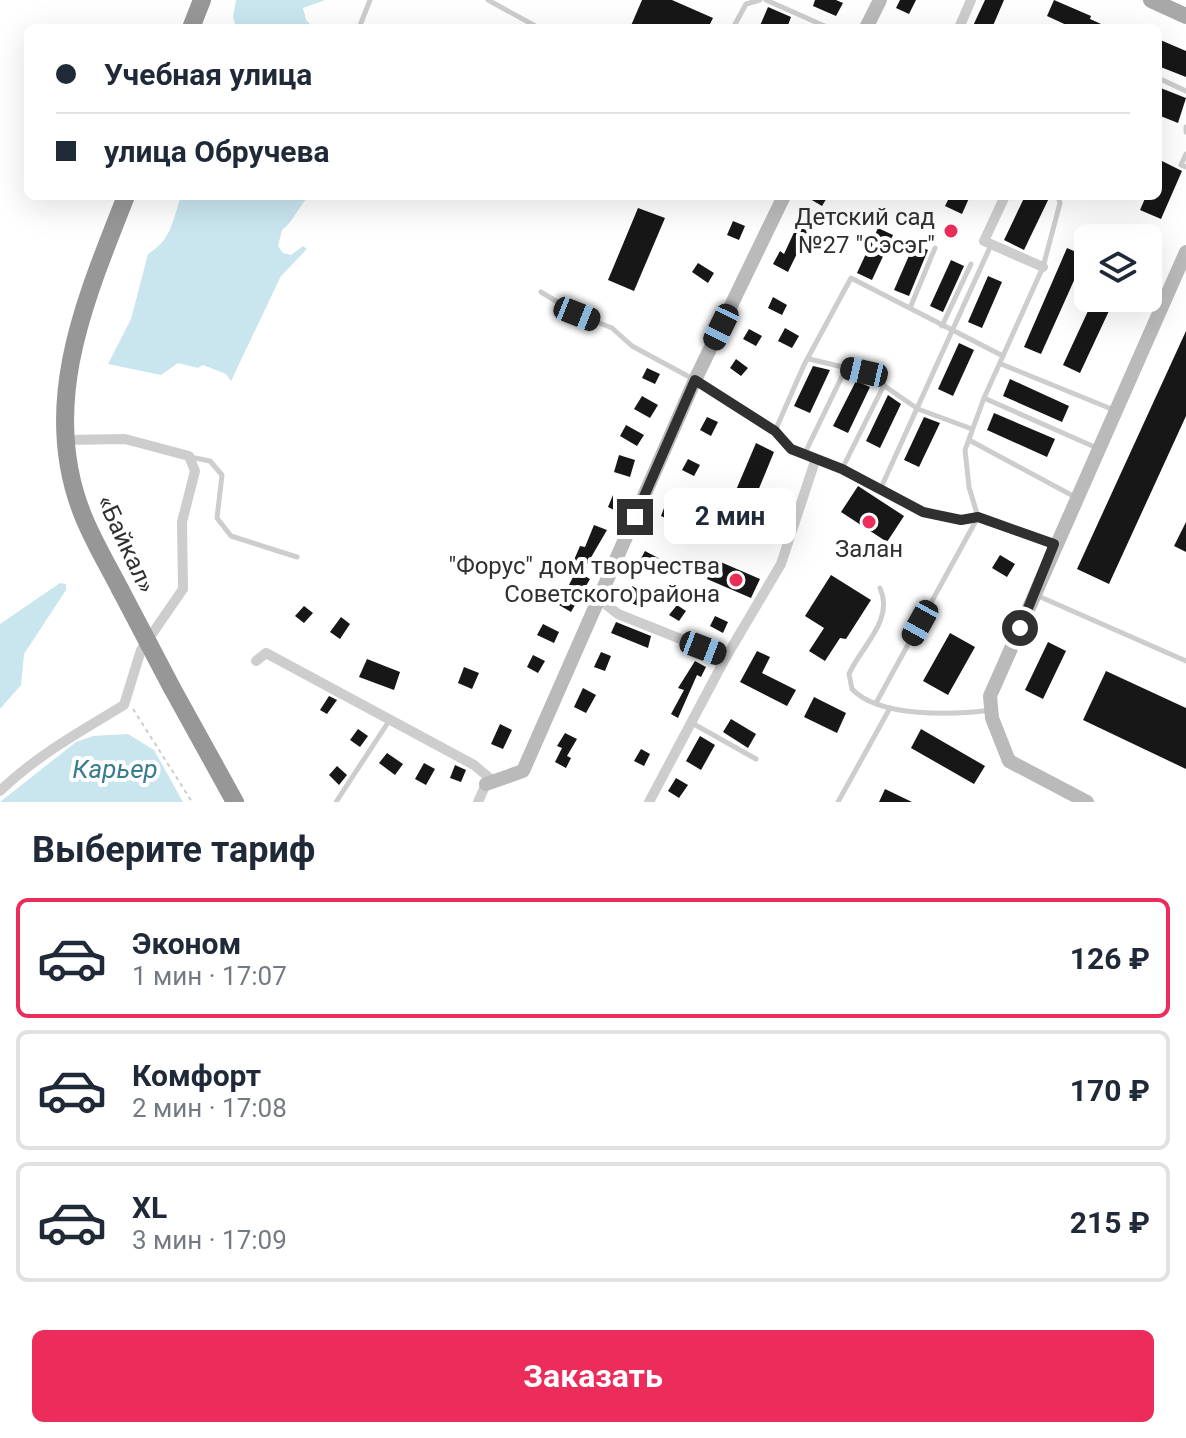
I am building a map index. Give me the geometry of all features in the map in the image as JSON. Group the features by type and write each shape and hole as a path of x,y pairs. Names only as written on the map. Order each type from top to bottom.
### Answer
{"highway":[{"path":"193,24 202,0"},
{"name":"«Байкал»","path":"124,200 90,288 69,358 65,440 82,513 235,802"}],"main road":[{"path":"1151,0 1186,16"}],"street":[{"path":"868,24 880,0"},
{"path":"961,24 971,0"},
{"path":"478,802 490,782 523,771 695,380 782,200"},
{"path":"1003,200 984,241 1043,267"},
{"path":"1087,802 1009,761 990,696 1054,544 1186,252"},
{"path":"0,791 31,765 124,705 141,650 183,589 182,522 195,478 189,456 125,439 65,440"},
{"path":"649,802 726,657 781,564 815,461"},
{"path":"599,599 618,614 726,657"},
{"path":"256,661 266,653 474,765 490,782"}],"lane":[{"path":"361,24 370,0"},
{"path":"488,0 532,24"},
{"path":"735,24 746,4 763,0 820,24"},
{"path":"1162,80 1186,91"},
{"path":"1186,154 1181,165 1186,167"},
{"path":"876,703 978,517 966,468 969,440 984,398 1043,267 1059,200"},
{"path":"880,490 954,332 991,244"},
{"path":"910,308 935,248"},
{"path":"942,326 971,264"},
{"path":"775,431 851,278 1003,356"},
{"path":"541,292 577,314 612,328 654,360 695,380 775,431 782,442 815,461 842,469 880,490 944,518 978,517 1054,544"},
{"path":"809,359 864,372 918,409 972,429"},
{"path":"1000,364 1114,411"},
{"path":"804,455 846,368"},
{"path":"842,469 884,385"},
{"path":"984,398 1098,448"},
{"path":"969,440 1075,497"},
{"path":"189,456 210,461 222,475 217,518 231,536 297,557"},
{"path":"880,588 883,596 881,617 854,663 848,681 856,694 890,708 959,714 992,709"},
{"path":"1035,594 1186,661"},
{"path":"838,802 890,708"},
{"path":"336,802 390,720"},
{"path":"691,722 756,759"}],"path":[{"path":"126,699 192,802"}],"water":[{"path":"236,0 325,0 303,8 310,24 235,24"},
{"path":"180,200 306,200 282,230 278,246 283,253 291,255 303,246 307,249 281,276 231,381 226,374 203,365 198,368 178,363 161,375 108,364 131,319 148,254 162,243 173,223"},
{"path":"60,583 66,584 66,590 24,654 21,685 0,709 0,624"},
{"name":"Карьер","path":"128,734 154,750 183,802 0,802 76,742 93,736"}],"building":[{"path":"642,0 672,0 713,18 710,24 632,24"},
{"path":"815,0 843,3 836,16 813,6"},
{"path":"900,0 916,0 909,14 896,8"},
{"path":"985,0 1004,0 994,24 974,24"},
{"path":"1054,0 1091,16 1090,19 1101,24 1064,24 1047,16"},
{"path":"768,7 791,17 788,24 761,24"},
{"path":"1162,41 1186,51 1186,77 1162,68"},
{"path":"1162,89 1186,98 1178,123 1162,117"},
{"path":"1162,161 1182,171 1161,219 1140,210 1144,200 1162,200"},
{"path":"812,200 826,200 822,206"},
{"path":"948,200 968,200 962,214 945,206"},
{"path":"1023,200 1048,200 1024,250 1004,240"},
{"path":"638,208 665,218 634,291 608,280"},
{"path":"733,221 745,226 739,240 727,235"},
{"path":"797,226 808,231 788,272 773,264 780,251 784,254"},
{"path":"878,228 893,235 872,280 857,273"},
{"path":"914,244 928,250 909,296 894,290"},
{"path":"1067,248 1074,251 1074,280 1041,354 1024,347"},
{"path":"951,260 964,266 943,312 930,306"},
{"path":"698,263 714,273 708,283 692,272"},
{"path":"988,276 1002,282 982,328 968,322"},
{"path":"773,297 787,305 782,315 768,308"},
{"path":"1088,312 1108,312 1080,373 1063,365"},
{"path":"785,328 799,336 792,348 778,341"},
{"path":"749,329 762,336 756,346 743,339"},
{"path":"1186,331 1186,416 1109,584 1077,569"},
{"path":"959,343 974,350 953,396 938,389"},
{"path":"736,359 748,368 741,376 730,368"},
{"path":"813,366 830,370 810,413 794,406"},
{"path":"647,368 660,374 655,384 642,378"},
{"path":"1010,379 1069,406 1062,422 1003,396"},
{"path":"856,381 870,387 848,433 833,426"},
{"path":"888,395 901,404 880,448 866,441"},
{"path":"642,396 658,405 650,418 634,409"},
{"path":"994,413 1055,439 1047,457 987,430"},
{"path":"707,417 718,422 711,436 700,430"},
{"path":"924,417 940,423 919,467 904,460"},
{"path":"626,425 644,435 637,446 620,436"},
{"path":"756,443 774,452 744,525 725,516"},
{"path":"619,455 635,460 630,477 614,472"},
{"path":"688,459 700,465 694,476 682,470"},
{"path":"858,486 904,516 887,542 841,512"},
{"path":"613,495 624,500 618,512 608,507"},
{"path":"667,500 680,505 674,522 661,516"},
{"path":"1186,522 1186,552 1174,546"},
{"path":"594,525 607,530 586,566 574,560 580,546 585,547"},
{"path":"645,551 662,560 654,573 638,564"},
{"path":"1000,555 1015,564 1007,577 992,568"},
{"path":"716,560 760,579 751,598 707,579"},
{"path":"576,571 590,579 571,612 559,605"},
{"path":"831,575 871,600 846,639 840,638 825,661 809,651 824,628 805,616"},
{"path":"632,586 645,593 638,606 625,600"},
{"path":"677,605 686,611 679,621 669,615"},
{"path":"304,606 313,613 304,623 295,616"},
{"path":"715,616 728,622 723,633 710,626"},
{"path":"341,617 350,624 340,639 330,632"},
{"path":"616,622 651,636 648,648 611,633"},
{"path":"543,624 559,632 554,643 537,635"},
{"path":"950,633 975,647 948,695 923,681"},
{"path":"1048,642 1066,651 1043,699 1025,690"},
{"path":"757,651 770,657 762,673 796,690 787,706 740,682"},
{"path":"601,652 611,656 605,671 594,667"},
{"path":"533,655 545,661 538,673 527,667"},
{"path":"367,659 400,672 394,690 359,677"},
{"path":"695,661 706,667 701,677 697,675 678,718 671,714 684,690 678,688"},
{"path":"464,667 479,673 472,689 458,683"},
{"path":"1106,671 1186,708 1186,769 1083,720"},
{"path":"583,688 596,695 586,713 574,707"},
{"path":"329,696 337,700 327,714 320,710"},
{"path":"814,697 846,713 837,733 804,717"},
{"path":"731,719 756,734 748,748 723,732"},
{"path":"500,724 512,730 503,749 491,744"},
{"path":"358,729 368,736 360,747 350,740"},
{"path":"921,729 985,766 974,784 911,748"},
{"path":"565,733 577,739 567,756 571,758 566,768 555,762 562,748 557,746"},
{"path":"700,736 715,745 701,770 686,761"},
{"path":"641,749 650,754 644,766 634,761"},
{"path":"387,753 403,764 395,775 379,763"},
{"path":"424,763 435,769 426,785 415,779"},
{"path":"455,765 466,770 461,782 450,778"},
{"path":"337,766 347,775 339,785 329,775"},
{"path":"676,778 688,785 679,798 668,791"},
{"path":"885,789 912,802 879,802"}],"place":[{"name":"Детский сад №27 \"Сэсэг\"","path":"951,231"},
{"name":"Залан","path":"869,522"},
{"name":"\"Форус\" дом творчества Советского района","path":"736,580"}],"route":[{"path":"635,517 695,380 775,431 791,449 815,461 842,469 923,512 961,520 978,517 1054,544 1020,628"}]}
